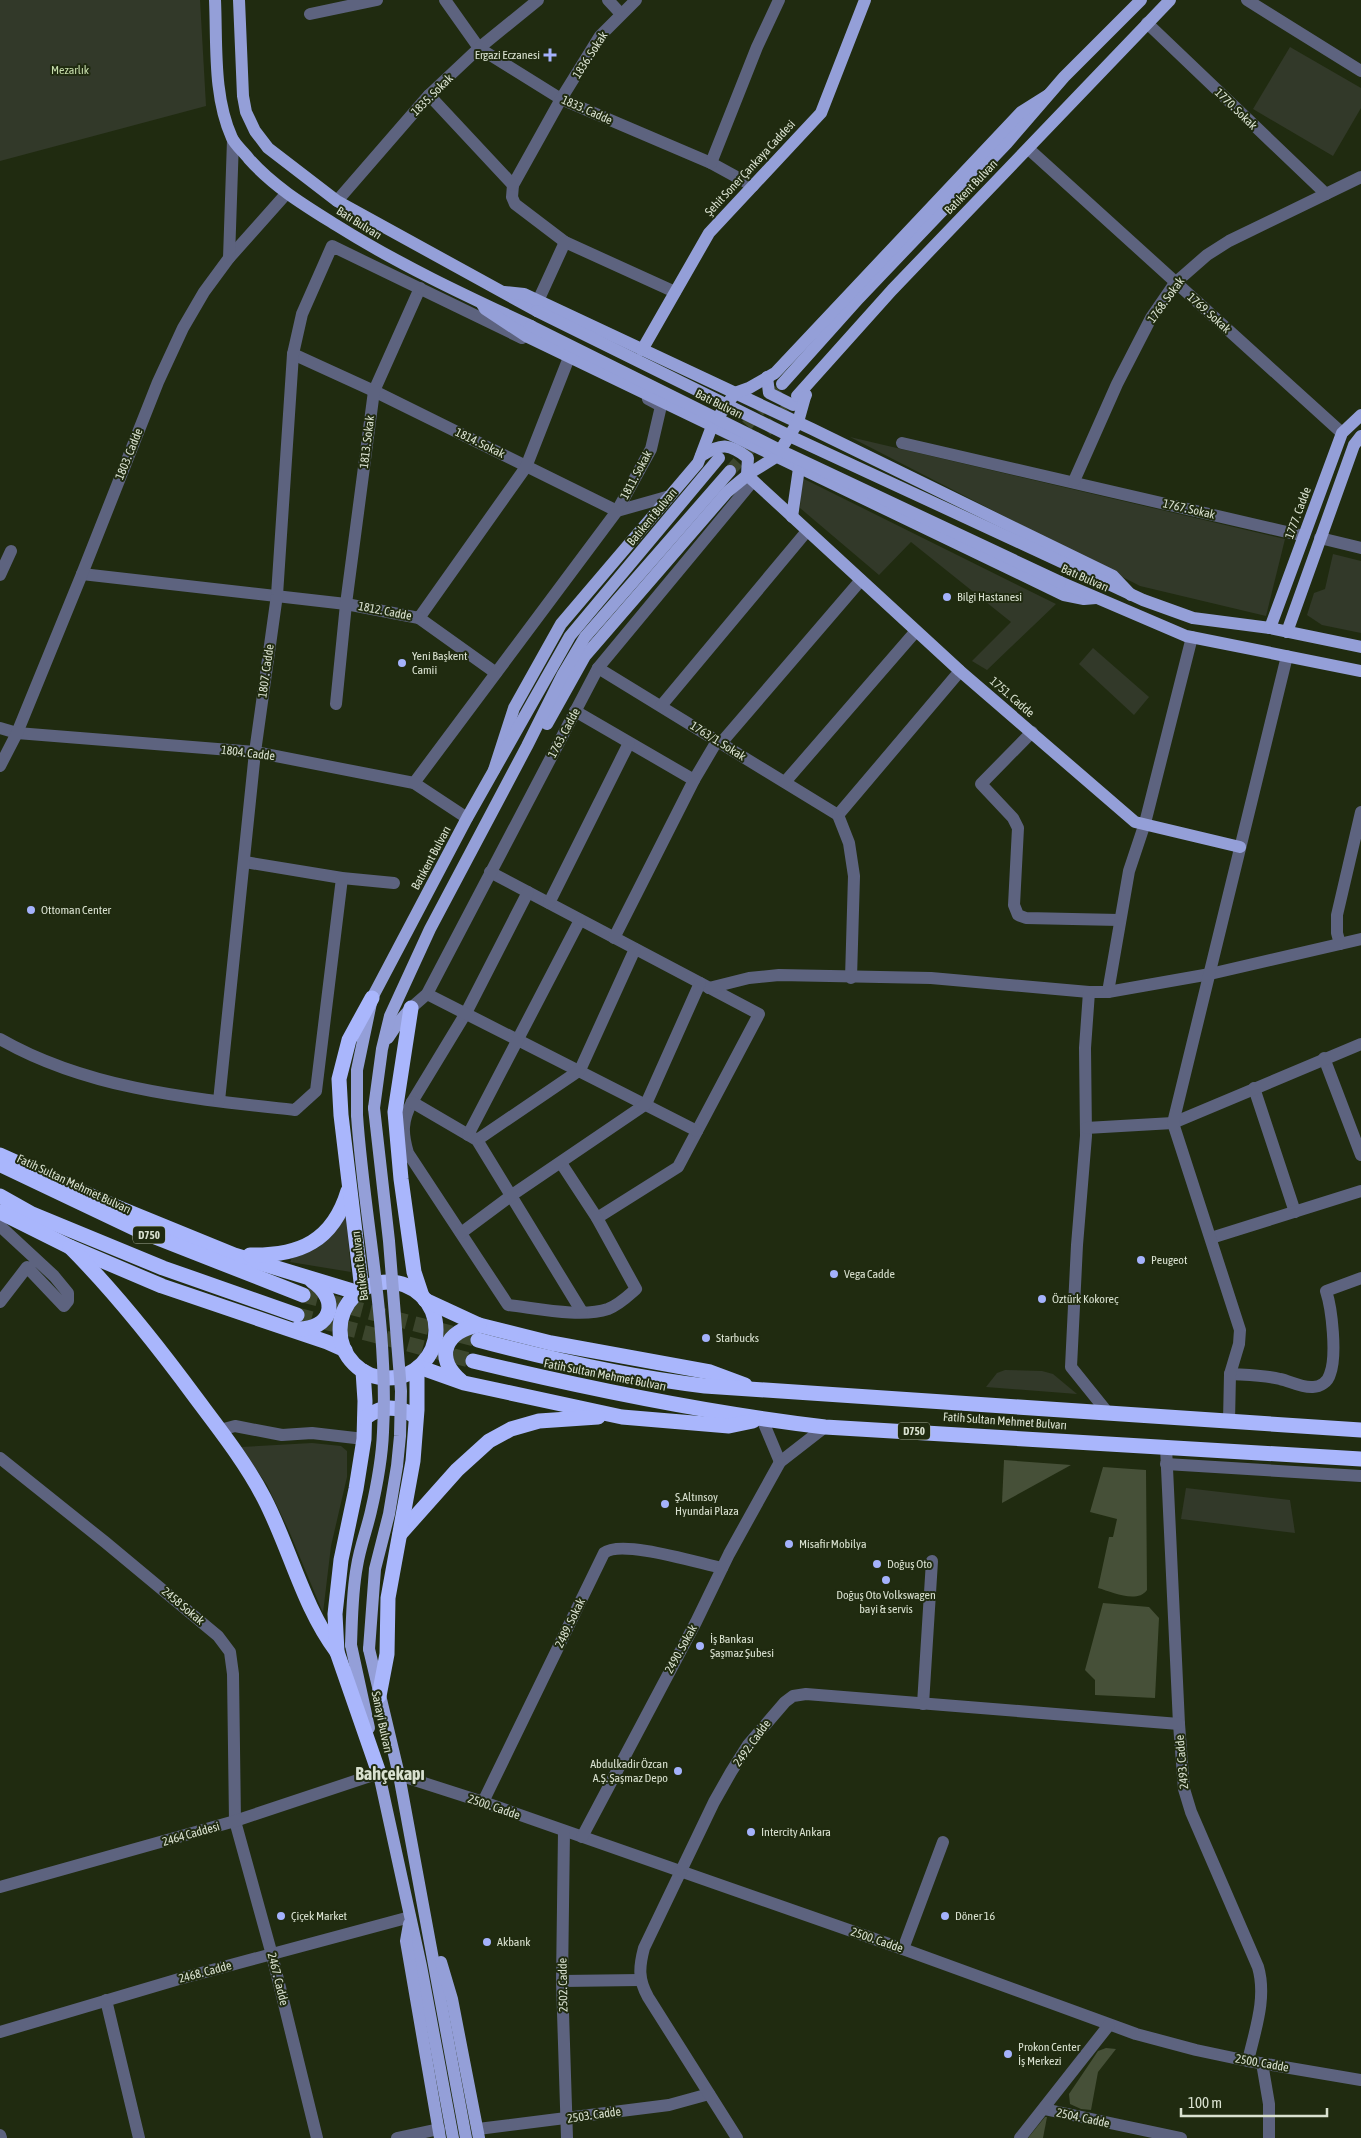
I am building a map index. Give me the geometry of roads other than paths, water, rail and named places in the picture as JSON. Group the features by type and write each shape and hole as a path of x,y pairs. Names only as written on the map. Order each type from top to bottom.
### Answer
{"highway":[{"path":"361,1291 341,1115 339,1079 349,1040 372,998"},
{"path":"411,1008 394,1112 414,1272 423,1298"},
{"path":"0,1155 114,1206 234,1255 361,1291"},
{"name":"Fatih Sultan Mehmet Bulvarı","path":"0,1164 140,1231 303,1295"},
{"path":"234,1255 275,1255 311,1244 330,1228 344,1206 350,1184"},
{"name":"D750","path":"0,1196 32,1214 163,1268 297,1315"},
{"path":"0,1212 70,1247 162,1286 327,1342 345,1350"},
{"path":"70,1247 100,1277 151,1338 220,1430 264,1498 322,1632 337,1652"},
{"path":"281,1327 300,1330 315,1328 324,1319 329,1310 329,1300 322,1288 297,1274"},
{"path":"392,1282 409,1287 423,1298 432,1310 436,1326 435,1342 428,1357 418,1368 394,1378 378,1377 363,1371 352,1362 345,1350 340,1334 342,1318 349,1303 361,1291 373,1284 392,1282"},
{"name":"Fatih Sultan Mehmet Bulvarı","path":"423,1298 479,1333 563,1362 651,1380 763,1391 1361,1430"},
{"path":"464,1383 450,1369 446,1356 447,1344 461,1329 479,1333"},
{"name":"Fatih Sultan Mehmet Bulvarı","path":"473,1361 559,1382 762,1419 825,1426 1361,1459"},
{"path":"379,1696 387,1654 388,1598 413,1461 418,1368"},
{"name":"D750","path":"418,1368 464,1383 622,1417 729,1426 762,1419"},
{"path":"363,1371 364,1439 356,1490 341,1560 335,1614 337,1652 379,1773"},
{"path":"365,1418 376,1410 393,1408 416,1417"},
{"path":"400,1535 457,1470 496,1437 539,1421 622,1417"}],"main road":[{"name":"Batı Bulvarı","path":"215,0 219,86 224,113 233,140 257,168 286,194 373,248 482,304 531,326 788,454 1096,598 1192,637 1361,671"},
{"name":"Batı Bulvarı","path":"239,0 243,96 246,112 255,131 268,148 337,201 504,292 537,306 796,439 1131,594 1193,618 1270,628 1361,647"},
{"name":"Şehit Soner Çankaya Caddesi","path":"642,350 709,234 821,113 865,0"},
{"name":"Batıkent Bulvarı","path":"782,384 859,298 1007,143 1048,96 1141,0"},
{"name":"Batıkent Bulvarı","path":"801,397 892,290 1170,0"},
{"path":"494,770 514,708 561,624 698,463 712,426 735,393 775,373 1022,112 1048,96"},
{"path":"767,377 769,393 793,405 970,215 1032,152 1042,139 1042,133"},
{"path":"482,304 485,309 526,336 1064,595 1084,599 1096,598"},
{"path":"537,306 642,350 798,422 1113,576 1131,594"},
{"path":"527,746 543,732 585,656 727,492 750,478 776,457 798,422 801,397"},
{"name":"1777. Cadde","path":"1270,628 1342,434 1361,415"},
{"path":"1287,632 1354,445 1361,436"},
{"path":"701,456 717,446 724,445 733,448 748,458 750,478"},
{"name":"Batıkent Bulvarı","path":"381,1337 377,1286 357,1115 357,1070 372,998 467,818 570,636 719,458"},
{"path":"792,517 799,468"},
{"path":"382,1049 390,1016 430,929 563,674 585,637 730,471"},
{"name":"1751. Cadde","path":"750,478 960,671 1134,822 1145,823 1240,847"},
{"path":"382,1049 398,1023 411,1008"},
{"name":"Sanayi Bulvarı","path":"382,1049 374,1108 401,1391 400,1436 388,1514 375,1569 369,1649 399,1775 466,2138"},
{"name":"Sanayi Bulvarı","path":"381,1337 384,1389 383,1433 371,1511 357,1565 353,1596 352,1645 410,1916 453,2138"},
{"path":"410,1916 406,1941 440,2133"},
{"path":"426,1919 452,1999 478,2134"}],"street":[{"path":"310,14 377,0"},
{"name":"1833. Cadde","path":"445,0 479,48 561,99 711,162 753,186"},
{"name":"1835. Sokak","path":"337,201 429,95 479,48 538,0"},
{"path":"608,0 621,14"},
{"name":"1836. Sokak","path":"512,191 561,99 600,36 636,0"},
{"path":"711,162 757,46 779,0"},
{"path":"1246,0 1361,71"},
{"name":"1770. Sokak","path":"1147,23 1326,194"},
{"path":"429,95 512,191 515,204 565,242 675,292"},
{"path":"229,258 233,140"},
{"name":"1769. Sokak","path":"1032,152 1342,434"},
{"name":"1768. Sokak","path":"1074,481 1117,384 1151,318 1175,282 1207,255 1229,241 1361,177"},
{"name":"1803. Cadde","path":"0,766 17,733 158,382 183,328 204,292 229,258 286,194"},
{"path":"537,306 565,242"},
{"name":"1811. Sokak","path":"332,246 661,406 651,449 618,511 414,783"},
{"name":"1807. Cadde","path":"219,1101 255,752 276,595 293,354 302,314 332,246"},
{"name":"1813. Sokak","path":"336,704 346,604 374,391 420,288"},
{"name":"1814. Sokak","path":"293,354 374,391 618,511"},
{"name":"1812. Cadde","path":"82,574 346,604 419,618 526,466 568,360"},
{"name":"1767. Sokak","path":"902,443 1074,481 1304,536"},
{"name":"1763. Cadde","path":"411,1008 427,994 598,668 750,478"},
{"path":"618,511 670,496"},
{"path":"661,706 807,531"},
{"path":"1320,538 1361,548"},
{"path":"0,575 11,551"},
{"path":"614,938 694,780 719,742 861,580"},
{"path":"419,618 496,673"},
{"path":"785,782 916,631"},
{"path":"1108,992 1129,871 1145,823 1192,637"},
{"path":"1229,1420 1230,1374 1239,1344 1240,1330 1173,1123 1287,656"},
{"name":"1763/1. Sokak","path":"598,668 838,815"},
{"path":"852,978 854,876 849,843 838,815 960,671"},
{"path":"575,711 694,780"},
{"name":"1804. Cadde","path":"0,728 17,733 255,752 414,783 467,818"},
{"path":"1032,732 980,784 1013,818 1018,828 1014,905 1016,912 1026,918 1119,920"},
{"path":"549,903 629,742"},
{"path":"1340,944 1337,933 1337,915 1361,812"},
{"path":"245,862 342,878 394,883"},
{"path":"490,872 759,1014 678,1167 597,1218"},
{"path":"0,1039 28,1055 95,1077 160,1093 295,1110 316,1091 342,878"},
{"path":"528,892 466,1013 406,1113 402,1136 408,1153 508,1305 582,1312 608,1309 622,1301 636,1289 597,1218 561,1163"},
{"path":"473,1137 518,1040 580,920"},
{"path":"704,986 779,975 852,978 931,978 1088,992 1108,992 1210,974 1361,939"},
{"path":"473,1137 580,1070 635,949"},
{"path":"461,1232 646,1104 704,986"},
{"path":"1088,992 1085,1048 1086,1128 1077,1245 1071,1366 1108,1413"},
{"path":"427,994 697,1131"},
{"path":"1086,1128 1173,1123 1361,1044"},
{"path":"1324,1058 1361,1155"},
{"path":"1254,1088 1296,1212"},
{"path":"412,1102 473,1137 512,1195 582,1312"},
{"path":"1211,1238 1361,1191"},
{"path":"0,1226 47,1269 68,1293 68,1301 64,1306 27,1267 0,1302"},
{"path":"1230,1374 1278,1378 1301,1386 1313,1387 1324,1383 1330,1374 1333,1347 1330,1304 1326,1291 1361,1278"},
{"path":"762,1419 780,1462"},
{"path":"220,1430 235,1426 282,1435 312,1433 364,1439"},
{"name":"2490. Sokak","path":"582,1837 696,1622 722,1568 780,1462 825,1426"},
{"name":"2493. Cadde","path":"1166,1447 1179,1724 1184,1789 1262,1978 1261,2006 1248,2061"},
{"name":"2458 Sokak","path":"0,1460 111,1546 224,1642 230,1652 234,1674 236,1821"},
{"path":"1166,1464 1361,1476"},
{"name":"2489. Sokak","path":"483,1802 604,1553 608,1549 630,1548 722,1568"},
{"path":"923,1704 932,1561"},
{"name":"2492. Cadde","path":"640,1980 640,1966 644,1948 714,1802 748,1745 785,1702 794,1696 806,1694 1179,1724"},
{"name":"2464 Caddesi","path":"0,1887 236,1821 379,1773"},
{"name":"2500. Cadde","path":"399,1775 483,1802 903,1949 1109,2025 1196,2050 1248,2061 1361,2080"},
{"name":"2467. Cadde","path":"236,1821 272,1955 317,2138"},
{"name":"2502. Cadde","path":"564,1831 562,1981 568,2138"},
{"path":"903,1949 943,1842"},
{"name":"2468. Cadde","path":"0,2032 106,2000 410,1916"},
{"path":"562,1981 640,1980 648,1997 736,2138"},
{"path":"106,2000 139,2138"},
{"path":"1020,2138 1109,2025"},
{"path":"1262,2063 1269,2104 1269,2138"},
{"name":"2503. Cadde","path":"478,2134 566,2119 669,2105 709,2094"},
{"name":"2504. Cadde","path":"1044,2109 1181,2138"},
{"path":"397,2138 440,2133"}],"tunnel":[{"path":"735,439 782,384"},
{"path":"730,471 787,408"},
{"path":"303,1295 478,1340"},
{"path":"297,1315 473,1361"}],"place":[{"name":"Ergazi Eczanesi","path":"550,55"},
{"name":"Bilgi Hastanesi","path":"947,597"},
{"name":"Yeni Başkent Camii","path":"402,663"},
{"name":"Ottoman Center","path":"31,910"},
{"name":"Peugeot","path":"1141,1260"},
{"name":"Vega Cadde","path":"834,1274"},
{"name":"Öztürk Kokoreç","path":"1042,1299"},
{"name":"Starbucks","path":"706,1338"},
{"name":"Ş.Altınsoy Hyundai Plaza","path":"665,1504"},
{"name":"Misafir Mobilya","path":"789,1544"},
{"name":"Doğuş Oto","path":"877,1564"},
{"name":"Doğuş Oto Volkswagen bayi & servis","path":"886,1580"},
{"name":"İş Bankası Şaşmaz Şubesi","path":"700,1646"},
{"name":"Abdulkadir Özcan A.Ş. Şaşmaz Depo","path":"678,1771"},
{"name":"Intercity Ankara","path":"751,1832"},
{"name":"Çiçek Market","path":"281,1916"},
{"name":"Döner 16","path":"945,1916"},
{"name":"Akbank","path":"487,1942"},
{"name":"Prokon Center İş Merkezi","path":"1008,2054"}],"district":[{"name":"Bahçekapı","path":"390,1774"}],"park label":[{"name":"Mezarlık","path":"70,70"}]}
